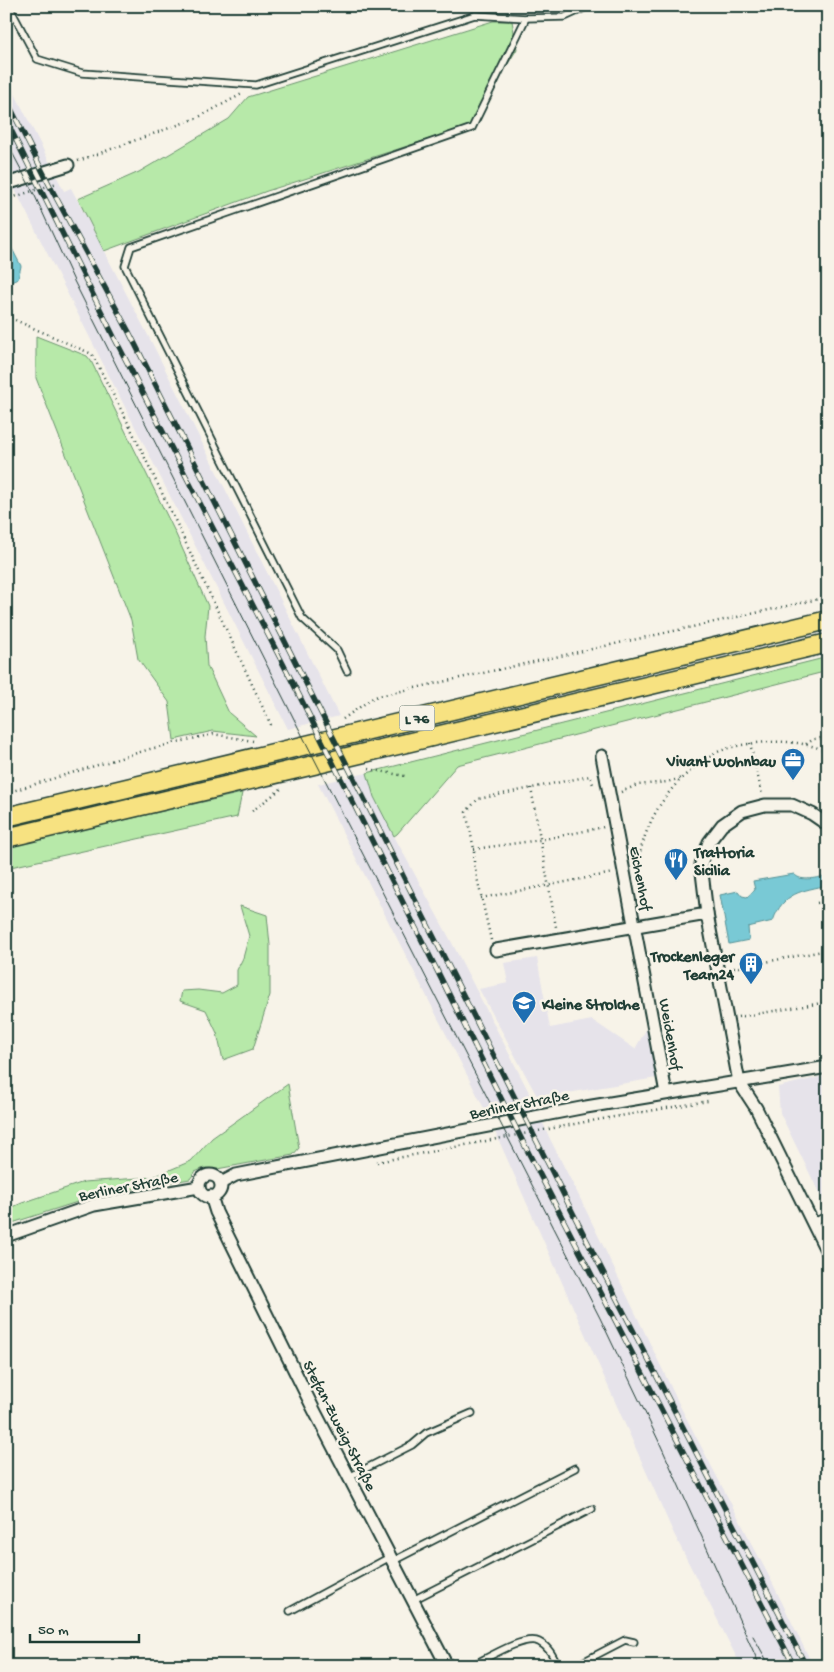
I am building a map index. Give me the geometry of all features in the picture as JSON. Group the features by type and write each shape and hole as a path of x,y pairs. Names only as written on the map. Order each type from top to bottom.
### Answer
{"main road":[{"name":"L 76","path":"6,817 828,620"},
{"name":"L 76","path":"6,838 828,643"}],"street":[{"path":"6,184 68,165"},
{"name":"Eichenhof","path":"496,950 635,926 602,756"},
{"path":"828,825 812,814 792,805 765,805 742,811 722,825 709,842 701,864 706,914 740,1082 756,1108 828,1254"},
{"path":"635,926 706,914"},
{"name":"Weidenhof","path":"635,926 666,1093"},
{"name":"Berliner Straße","path":"211,1196 203,1194 200,1187 200,1181 207,1175 215,1176 220,1183 236,1175 586,1107 828,1067"},
{"path":"211,1196 218,1192 220,1183"},
{"name":"Berliner Straße","path":"6,1236 94,1204 200,1187"},
{"name":"Stefan-Zweig-Straße","path":"211,1196 216,1212 349,1477 447,1666"}],"lane":[{"path":"9,6 37,59 82,73 256,86 476,15 526,18 565,17 589,6"},
{"path":"347,671 337,650 302,618 125,266 131,248 472,128 526,18"},
{"path":"812,1223 828,1215"},
{"path":"349,1477 412,1445 426,1433 472,1413"},
{"path":"290,1611 575,1468"},
{"path":"413,1600 592,1509"},
{"path":"471,1666 519,1642 529,1640 538,1641 549,1649 558,1666"},
{"path":"575,1666 625,1640 634,1642"}],"path":[{"path":"68,165 197,118 256,86"},
{"path":"11,198 62,182"},
{"path":"6,316 92,354 175,520 272,727"},
{"path":"348,716 374,697 828,597"},
{"path":"6,793 150,749 213,734 257,742"},
{"path":"806,744 814,739 828,737"},
{"path":"639,878 637,869 652,816 667,792 691,769 720,751 750,744 780,742 806,744 828,752"},
{"path":"750,744 765,805"},
{"path":"368,768 405,776"},
{"path":"496,950 488,932 474,864 474,849 466,812 478,799 590,776 595,791 609,794 628,790 637,785 667,782 682,778"},
{"path":"252,811 282,788"},
{"path":"531,788 558,939"},
{"path":"474,849 540,840 616,825"},
{"path":"481,898 624,870"},
{"path":"817,903 828,901"},
{"path":"718,971 828,950"},
{"path":"727,1019 828,1002"},
{"path":"373,1163 585,1122 709,1101"}],"shaded area":[{"path":"6,76 64,191 71,188 151,341 339,716 288,729 6,172"},
{"path":"367,773 374,797 533,1100 550,1139 680,1406 772,1582 813,1666 741,1666 673,1532 488,1116 318,784"},
{"name":"Kleine Strolche","path":"537,958 550,1028 592,1020 635,1049 647,1028 656,1078 538,1098 479,989 508,983 504,963"},
{"path":"828,1075 828,1211 780,1113 778,1087"}],"green space":[{"path":"493,21 512,21 517,49 470,126 267,191 104,251 78,199 139,172 229,119 248,97"},
{"path":"36,336 87,356 91,361 174,530 208,606 205,636 207,666 229,713 256,736 213,731 174,740 169,702 138,659 131,620 36,378"},
{"path":"828,657 828,671 457,765 394,836 374,797 367,773"},
{"path":"242,793 237,817 6,868 6,847"},
{"path":"240,906 267,915 270,945 270,995 253,1049 223,1060 217,1033 206,1010 180,1001 182,991 198,990 222,993 237,985 237,970 243,958 249,936"},
{"path":"288,1084 299,1148 293,1155 217,1169 204,1168 195,1172 190,1179 99,1195 6,1225 6,1210 22,1203 84,1182 153,1177 191,1161 212,1138"}],"water":[{"path":"6,237 21,266 18,279 6,284"},
{"path":"794,874 805,879 828,876 828,885 794,894 782,904 773,921 748,927 749,940 729,944 720,895 738,891 742,896 747,897 755,890 753,881"}],"tram line":[{"path":"6,141 35,196 74,281 298,727 600,1318 661,1446 760,1666"},
{"path":"753,1636 770,1666"}],"railway":[{"path":"6,99 52,190 129,332 584,1235 806,1666"},
{"path":"6,120 115,339 293,683 524,1144 794,1666"}],"place":[{"name":"Vivant Wohnbau","path":"793,781"},
{"name":"Trattoria Sicilia","path":"676,881"},
{"name":"Trockenleger Team24","path":"751,985"},
{"name":"Kleine Strolche","path":"524,1024"}]}
